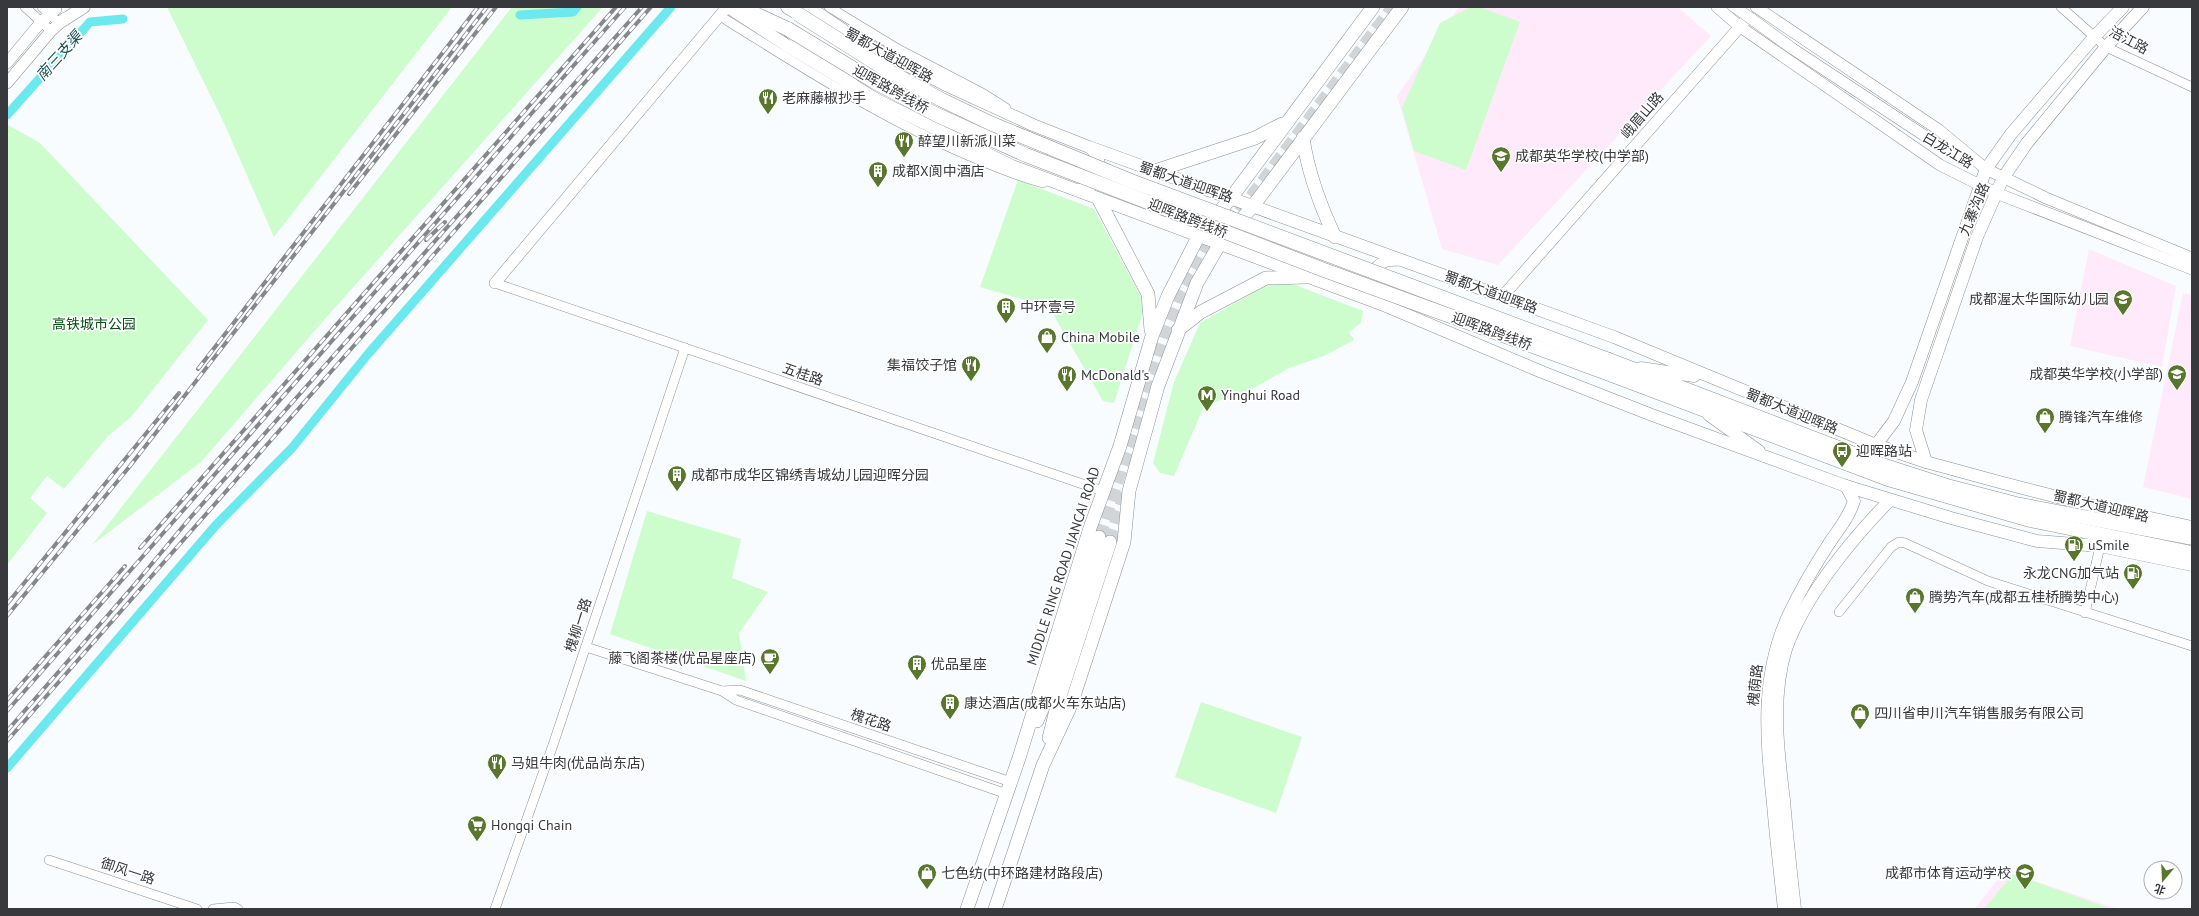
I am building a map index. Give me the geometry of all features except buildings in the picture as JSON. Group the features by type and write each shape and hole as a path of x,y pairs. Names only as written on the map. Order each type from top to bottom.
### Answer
{"highway":[{"path":"740,7 788,29"},
{"path":"754,7 788,29 853,86"},
{"path":"798,9 874,49"},
{"name":"迎晖路跨线桥","path":"798,9 890,72 942,100 1004,129 1131,181 1612,366"},
{"name":"迎晖路跨线桥","path":"788,29 875,82 937,115 1019,152 1124,194 1324,270 1612,366"},
{"name":"蜀都大道迎晖路","path":"1612,366 1702,410 1888,479 2030,520 2192,554"},
{"name":"蜀都大道迎晖路","path":"1612,366 1888,467 1947,486 2016,504 2192,538"}],"main road":[{"path":"55,27 84,7"},
{"path":"728,7 786,45 879,101 1012,166 1218,245 1386,306 1542,372 1772,460 1889,501 2038,541 2100,546 2192,565"},
{"name":"MIDDLE RING ROAD JIANCAI ROAD","path":"967,909 1019,758 1103,491 1120,446 1152,336 1180,269 1198,237 1231,198 1373,7"},
{"path":"1043,765 1070,705 1124,542 1129,491 1158,386 1197,283 1218,245 1253,206 1402,7"},
{"name":"九寨沟路","path":"1876,445 1894,421 1912,382 1986,169 2011,134 2095,36 2123,7"},
{"name":"九寨沟路","path":"1926,462 1916,430 1921,400 1977,237 2003,178 2027,143 2106,47 2143,7"},
{"name":"蜀都大道迎晖路","path":"874,49 1033,125 1155,172 1231,198 1614,337 1709,378 1876,445 1926,462 2080,503 2192,527"},
{"path":"1155,172 1255,138 1286,123"},
{"path":"1303,138 1306,163 1324,214 1335,237"},
{"path":"1099,200 1148,294 1152,336"},
{"path":"1178,330 1201,312 1266,278 1306,277"},
{"path":"1612,366 1709,378"},
{"path":"1702,410 1772,460"},
{"name":"槐荫路","path":"1784,909 1766,743 1767,698 1771,665 1778,641 1789,613 1810,575 1850,513 1854,501 1846,486"},
{"name":"槐荫路","path":"1795,909 1777,740 1778,699 1786,650 1799,618 1813,596 1868,522 1889,501"},
{"path":"995,909 1043,765 1058,702 1105,539 1047,698 1019,758"}],"street":[{"path":"25,7 49,11"},
{"path":"7,83 55,27 79,7"},
{"path":"495,283 728,7"},
{"path":"829,7 898,49 984,94 1033,125"},
{"name":"白龙江路","path":"1717,7 1739,26 1940,165 1979,186 2192,269"},
{"path":"1735,7 1793,49 1931,140 1986,169"},
{"name":"白龙江路","path":"1756,7 1939,130 1986,169 2102,222 2192,258"},
{"name":"峨眉山路","path":"1502,297 1756,7"},
{"name":"涪江路","path":"2061,7 2106,47 2192,87"},
{"path":"49,11 55,27"},
{"path":"7,63 49,11"},
{"path":"720,16 826,82 918,132 1019,176 1072,190 1085,189 1093,185 1099,176 1101,164 1097,155 1089,147"},
{"path":"1386,306 1377,298 1371,289 1372,276 1380,264 1402,260"},
{"name":"五桂路","path":"495,283 1103,491"},
{"name":"槐柳一路","path":"496,909 586,647 685,348"},
{"path":"1839,612 1883,556 1891,547 1899,542 1905,543 1988,581 2084,613 2192,646"},
{"path":"2084,613 2100,546"},
{"name":"槐花路","path":"586,647 722,691 740,690 1009,788"},
{"name":"御风一路","path":"49,860 197,909"},
{"path":"213,909 235,908"}],"shaded area":[{"name":"成都英华学校(中学部)","path":"1459,7 1678,7 1711,36 1498,265 1442,249 1397,96"},
{"name":"成都渥太华国际幼儿园","path":"2089,249 2176,286 2162,367 2070,346"},
{"name":"成都英华学校(小学部)","path":"2183,293 2192,295 2192,499 2143,487"},
{"name":"成都市体育运动学校","path":"2005,871 2118,909 1974,909"}],"green space":[{"path":"167,7 452,7 274,237 224,123"},
{"path":"512,7 603,7 324,320 201,462 92,545"},
{"path":"1471,7 1480,7 1520,22 1466,170 1414,151 1402,108 1440,23"},
{"name":"高铁城市公园","path":"8,125 40,143 208,320 131,417 108,436 64,489 47,476 30,498 47,513 7,565"},
{"path":"1018,180 1094,209 1141,297 1143,312 1114,403 1103,401 1049,307 980,287"},
{"path":"1285,281 1363,311 1361,323 1349,332 1354,340 1324,356 1289,368 1254,388 1204,406 1174,476 1160,473 1153,463 1174,382 1200,323 1270,283"},
{"path":"647,511 741,539 732,578 768,592 739,633 746,681 610,634"},
{"path":"1201,702 1302,737 1276,813 1175,777"},
{"name":"成都市体育运动学校","path":"2013,874 2111,909 1984,909"}],"waterway":[{"name":"南三支渠","path":"520,15 573,12 577,7"},
{"path":"7,768 216,525 292,448 368,354 671,7"},
{"name":"南三支渠","path":"7,115 90,22 123,19"}],"tunnel":[{"path":"1240,212 1393,7"},
{"path":"1099,537 1165,334 1181,293 1207,246 1240,195"},
{"path":"1110,542 1126,490"}],"railway":[{"path":"198,369 478,7"},
{"path":"7,616 130,466 487,7"},
{"path":"349,194 496,7"},
{"path":"140,548 616,7"},
{"path":"7,711 625,7"},
{"path":"7,731 135,584 190,518 642,7"},
{"path":"7,741 651,7"},
{"path":"426,240 445,222"},
{"path":"7,604 179,393"},
{"path":"7,700 125,566"}],"place":[{"name":"老麻藤椒抄手","path":"768,115"},
{"name":"醉望川新派川菜","path":"904,158"},
{"name":"成都英华学校(中学部)","path":"1501,173"},
{"name":"成都X阆中酒店","path":"878,188"},
{"name":"成都渥太华国际幼儿园","path":"2123,316"},
{"name":"中环壹号","path":"1006,324"},
{"name":"China Mobile","path":"1047,354"},
{"name":"集福饺子馆","path":"971,382"},
{"name":"成都英华学校(小学部)","path":"2177,391"},
{"name":"McDonald's","path":"1067,392"},
{"name":"Yinghui Road","path":"1207,412"},
{"name":"腾锋汽车维修","path":"2045,434"},
{"name":"迎晖路站","path":"1842,468"},
{"name":"成都市成华区锦绣青城幼儿园迎晖分园","path":"677,492"},
{"name":"uSmile","path":"2074,562"},
{"name":"永龙CNG加气站","path":"2133,590"},
{"name":"腾势汽车(成都五桂桥腾势中心)","path":"1915,614"},
{"name":"藤飞阁茶楼(优品星座店)","path":"770,675"},
{"name":"优品星座","path":"917,681"},
{"name":"康达酒店(成都火车东站店)","path":"950,720"},
{"name":"四川省申川汽车销售服务有限公司","path":"1860,730"},
{"name":"马姐牛肉(优品尚东店)","path":"497,780"},
{"name":"Hongqi Chain","path":"477,842"},
{"name":"七色纺(中环路建材路段店)","path":"927,890"},
{"name":"成都市体育运动学校","path":"2025,890"}]}
